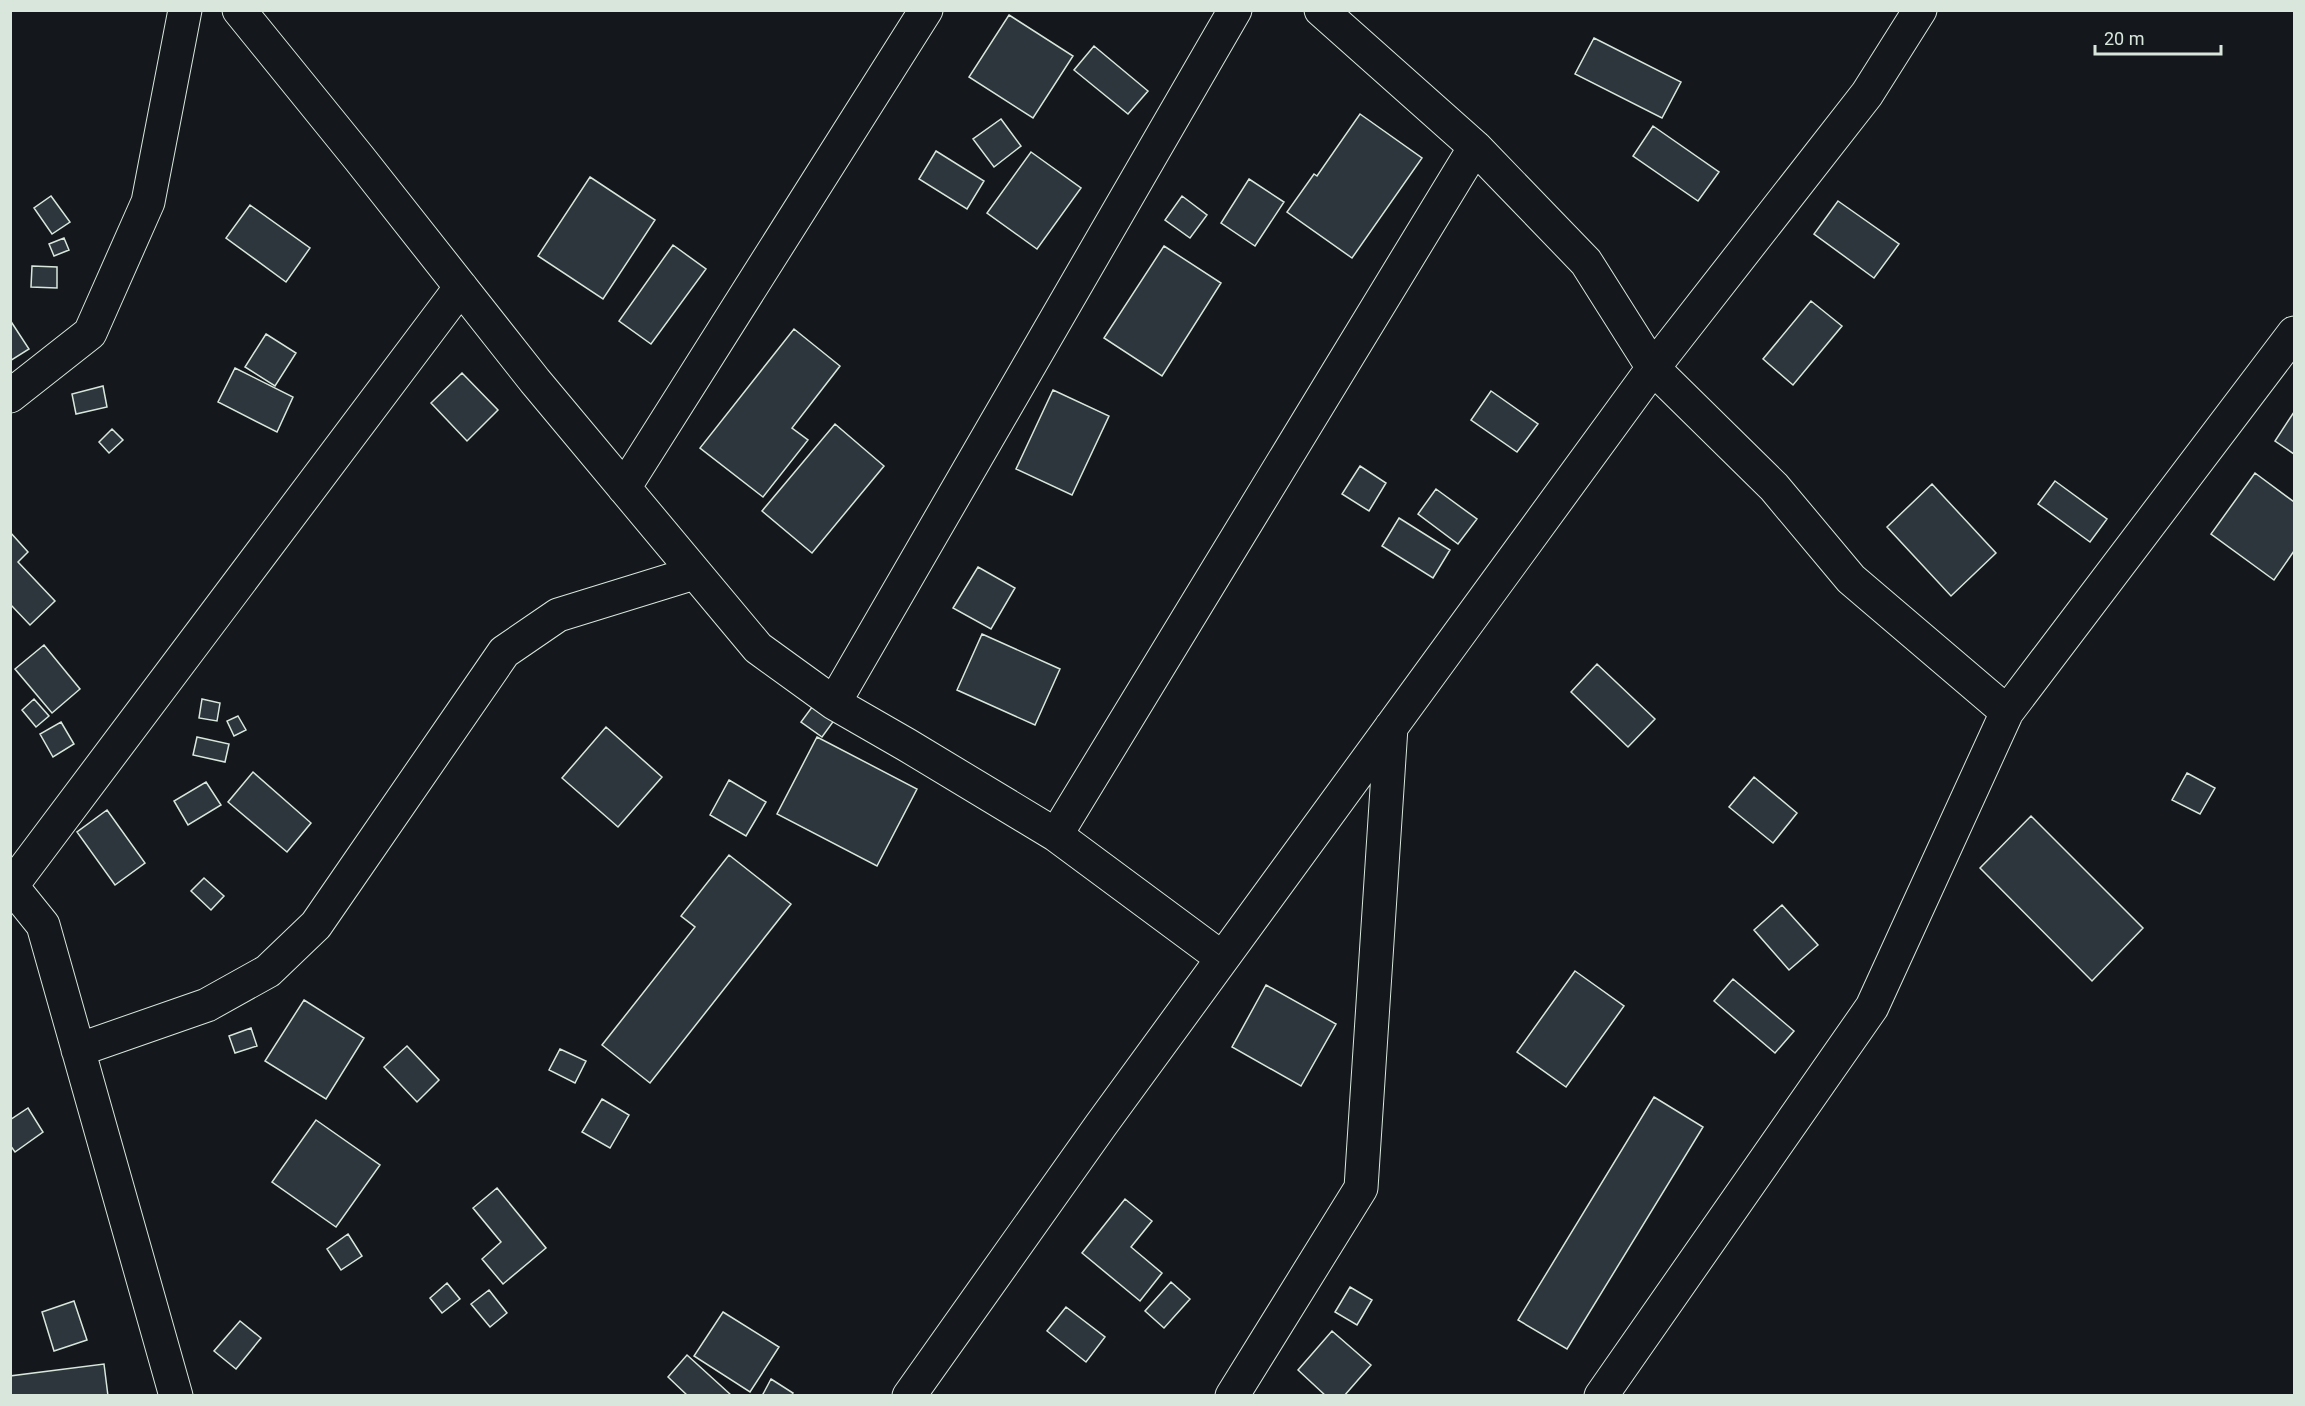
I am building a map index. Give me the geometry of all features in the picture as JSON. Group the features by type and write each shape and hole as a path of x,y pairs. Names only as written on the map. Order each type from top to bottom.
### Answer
{"street":[{"path":"10,396 90,333 148,202 184,10"},
{"path":"239,10 360,158 535,381 758,648 834,704 908,744 1056,835 1222,958"},
{"path":"624,488 926,10"},
{"path":"834,704 1235,10"},
{"path":"1321,10 1475,147 1586,262 1653,368 1774,487 1851,579 2007,712"},
{"path":"909,1395 1101,1125 1653,368 1867,94 1920,10"},
{"path":"1056,835 1475,147"},
{"path":"176,1395 43,925 12,884 460,286"},
{"path":"1601,1395 1872,1006 2007,712 2295,333"},
{"path":"78,1050 207,1005 268,971 316,925 504,652 558,615 694,573"},
{"path":"1232,1395 1361,1188 1391,727"}],"building":[{"path":"1009,15 1073,56 1033,118 969,77"},
{"path":"1594,38 1681,82 1662,118 1575,74"},
{"path":"1094,46 1148,91 1128,114 1074,70"},
{"path":"1360,114 1422,158 1352,258 1287,212 1314,174 1317,176"},
{"path":"1001,119 1021,146 994,167 973,139"},
{"path":"1653,126 1719,172 1698,201 1633,156"},
{"path":"936,151 984,181 967,209 919,179"},
{"path":"1031,152 1081,188 1037,249 987,213"},
{"path":"590,177 655,220 603,299 538,256"},
{"path":"1249,179 1284,202 1255,246 1221,223"},
{"path":"51,196 70,222 52,234 34,208"},
{"path":"1182,196 1207,215 1190,238 1165,220"},
{"path":"1838,201 1899,244 1874,278 1814,234"},
{"path":"250,205 310,248 286,282 226,238"},
{"path":"64,238 69,250 54,256 49,244"},
{"path":"673,245 706,269 651,344 619,321"},
{"path":"1164,246 1221,283 1162,376 1104,338"},
{"path":"32,266 57,267 57,288 31,287"},
{"path":"1811,301 1842,326 1793,385 1763,359"},
{"path":"10,320 29,349 10,361"},
{"path":"794,329 840,366 792,428 808,440 763,497 700,448"},
{"path":"266,334 296,353 275,386 245,367"},
{"path":"235,368 293,397 277,432 218,402"},
{"path":"462,373 498,410 467,441 431,403"},
{"path":"103,386 107,407 76,414 72,394"},
{"path":"1053,390 1109,416 1072,495 1016,469"},
{"path":"1491,391 1538,424 1517,452 1471,420"},
{"path":"2294,412 2294,454 2275,441"},
{"path":"835,424 884,466 812,553 762,511"},
{"path":"112,429 123,440 109,453 99,442"},
{"path":"1360,466 1386,483 1369,511 1342,494"},
{"path":"2255,473 2294,502 2294,551 2274,580 2211,534"},
{"path":"2055,481 2107,519 2090,542 2038,504"},
{"path":"1932,484 1996,553 1951,596 1887,527"},
{"path":"1436,489 1477,519 1458,544 1418,514"},
{"path":"1399,518 1450,550 1433,578 1382,546"},
{"path":"10,532 28,552 18,562 55,601 30,625 10,604"},
{"path":"978,567 1015,588 991,629 953,608"},
{"path":"982,634 1060,669 1035,725 957,690"},
{"path":"44,645 80,689 52,713 15,669"},
{"path":"1597,664 1655,719 1628,747 1571,692"},
{"path":"34,699 49,716 36,727 22,710"},
{"path":"202,699 220,703 217,721 199,718"},
{"path":"818,699 838,715 822,737 801,722"},
{"path":"238,716 246,730 234,736 227,721"},
{"path":"61,722 74,744 53,757 40,734"},
{"path":"606,727 662,777 618,827 562,778"},
{"path":"197,737 229,744 225,762 193,755"},
{"path":"817,737 917,789 877,866 777,814"},
{"path":"253,772 311,823 287,852 228,802"},
{"path":"2187,773 2215,788 2200,814 2172,800"},
{"path":"1754,777 1797,813 1773,843 1729,807"},
{"path":"729,780 766,802 746,836 710,815"},
{"path":"206,782 221,805 188,825 174,801"},
{"path":"107,810 145,863 115,885 77,832"},
{"path":"2031,816 2143,928 2092,981 1980,868"},
{"path":"729,855 791,904 650,1083 602,1045 695,927 681,916"},
{"path":"204,878 224,896 211,910 191,891"},
{"path":"1782,905 1818,945 1789,970 1754,930"},
{"path":"1575,971 1624,1006 1566,1087 1517,1052"},
{"path":"1733,979 1794,1031 1775,1053 1714,1001"},
{"path":"1266,985 1336,1024 1301,1086 1232,1047"},
{"path":"304,1000 364,1038 326,1099 265,1061"},
{"path":"251,1028 257,1046 235,1053 229,1036"},
{"path":"407,1046 439,1080 417,1102 384,1067"},
{"path":"560,1049 586,1061 575,1083 549,1070"},
{"path":"1654,1097 1703,1127 1567,1349 1518,1320"},
{"path":"602,1099 629,1115 610,1148 582,1132"},
{"path":"28,1108 43,1132 15,1152 10,1145 10,1120"},
{"path":"316,1120 380,1165 336,1227 272,1182"},
{"path":"497,1188 546,1248 503,1284 482,1259 501,1242 473,1208"},
{"path":"1125,1199 1152,1221 1131,1247 1162,1273 1140,1301 1082,1253"},
{"path":"348,1234 362,1256 341,1270 327,1249"},
{"path":"1171,1282 1190,1299 1164,1328 1145,1311"},
{"path":"447,1283 460,1299 442,1313 430,1298"},
{"path":"1350,1287 1372,1300 1357,1325 1335,1312"},
{"path":"489,1290 507,1313 490,1327 471,1304"},
{"path":"74,1301 87,1340 54,1351 42,1312"},
{"path":"1066,1307 1105,1337 1086,1362 1047,1331"},
{"path":"723,1312 779,1347 750,1392 694,1356"},
{"path":"240,1321 261,1338 236,1369 214,1351"},
{"path":"1332,1331 1371,1365 1344,1396 1326,1396 1298,1370"},
{"path":"687,1355 731,1395 688,1396 668,1377"},
{"path":"104,1364 108,1396 10,1396 10,1376"},
{"path":"771,1379 793,1393 791,1396 762,1396"}]}
